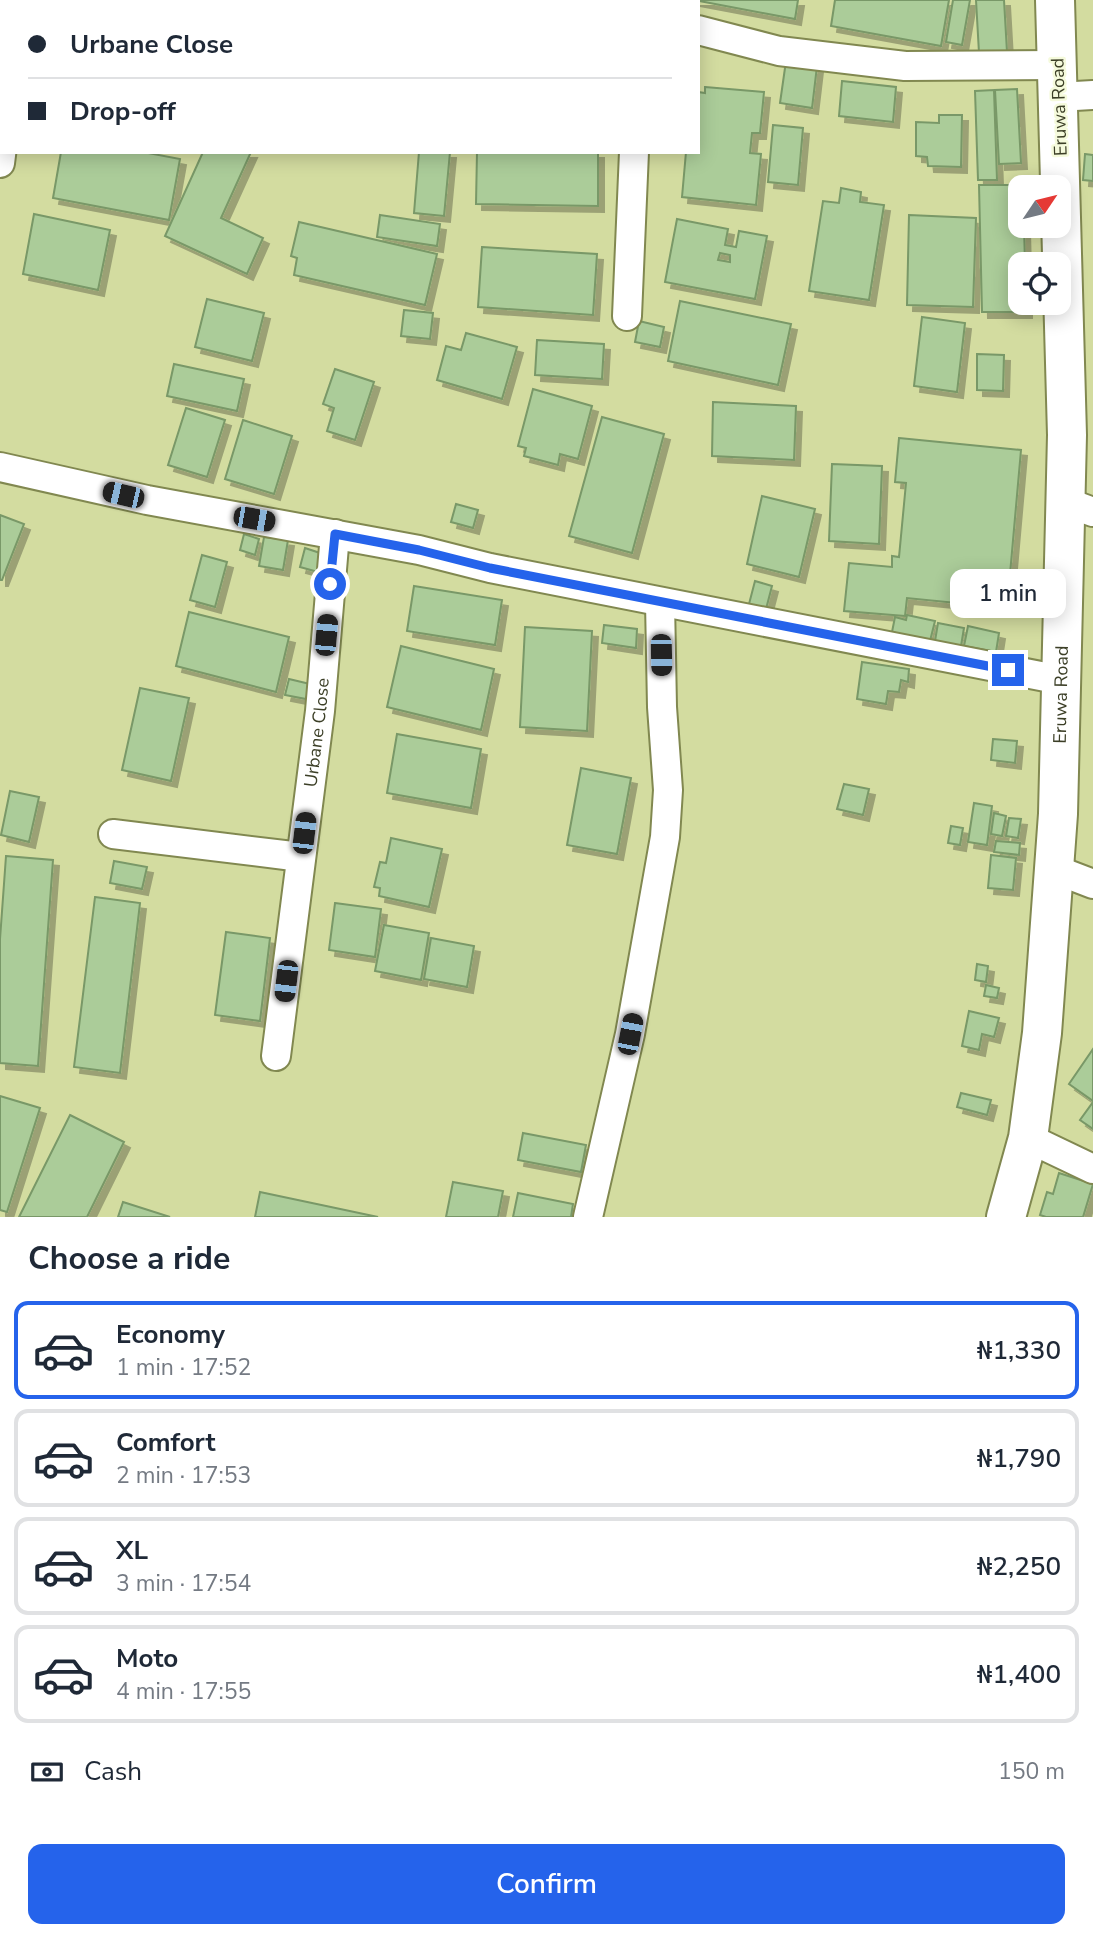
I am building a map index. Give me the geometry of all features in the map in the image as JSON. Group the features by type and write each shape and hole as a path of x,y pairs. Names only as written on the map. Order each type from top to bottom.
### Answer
{"main road":[{"name":"Eruwa Road","path":"1006,1217 1028,1138 1042,1033 1058,814 1061,680 1079,507 1067,435 1069,86 1055,0"}],"street":[{"path":"700,31 779,51 1069,86"},
{"path":"627,316 634,154"},
{"path":"0,467 147,500 335,534 660,602 1061,680"},
{"name":"Urbane Close","path":"276,1056 320,711 335,534"},
{"path":"588,1217 630,1034 665,837 668,790 662,707 660,602"},
{"path":"113,834 301,857"},
{"path":"1054,869 1093,884"},
{"path":"1028,1138 1093,1169"}],"building":[{"path":"700,0 798,0 795,19 700,1"},
{"path":"835,0 949,0 941,46 831,26"},
{"path":"953,0 970,0 962,45 946,42"},
{"path":"976,0 1004,0 1007,52 979,53"},
{"path":"786,61 817,66 812,108 780,103"},
{"path":"842,81 896,87 893,122 839,116"},
{"path":"705,87 764,92 760,133 752,133 750,153 761,154 756,205 682,197 686,154 700,154 700,92 705,93"},
{"path":"1017,89 1021,163 999,164 995,90"},
{"path":"994,90 997,180 978,180 975,91"},
{"path":"939,115 962,115 961,167 928,166 927,157 916,156 916,122 939,123"},
{"path":"773,125 803,128 798,185 768,182"},
{"path":"61,154 154,154 180,159 169,220 53,198"},
{"path":"202,154 250,154 221,218 263,238 247,274 165,236"},
{"path":"419,154 450,154 444,216 414,213"},
{"path":"477,154 598,154 598,206 476,204"},
{"path":"1085,154 1093,155 1093,181 1083,180"},
{"path":"979,185 1008,185 1008,238 1024,238 1025,252 1008,252 1008,312 982,312"},
{"path":"841,188 861,192 860,202 884,205 869,300 809,291 823,201 839,203"},
{"path":"34,214 110,230 98,290 23,274"},
{"path":"380,215 440,224 437,246 377,237"},
{"path":"909,215 976,218 973,307 907,305"},
{"path":"677,219 728,229 725,245 736,247 739,231 767,236 755,299 665,282","holes":["720,253 730,255 730,262 718,260"]},
{"path":"299,222 437,254 425,305 294,275 297,258 291,256"},
{"path":"482,247 597,254 593,315 478,307"},
{"path":"207,299 264,313 252,361 195,347"},
{"path":"680,301 791,324 778,385 668,361"},
{"path":"404,310 433,313 430,339 401,336"},
{"path":"922,317 965,323 957,392 914,386"},
{"path":"639,321 664,327 660,347 635,342"},
{"path":"466,333 517,347 502,399 437,380 446,346 461,350"},
{"path":"537,340 604,344 602,379 535,375"},
{"path":"977,354 1004,355 1003,391 977,390"},
{"path":"174,364 244,379 237,411 167,396"},
{"path":"335,369 374,382 355,440 327,431 334,408 323,404"},
{"path":"533,389 592,406 578,459 560,454 558,465 524,456 526,448 518,446"},
{"path":"713,402 796,406 794,460 712,456"},
{"path":"186,408 225,420 207,477 168,465"},
{"path":"602,417 664,434 632,553 569,536"},
{"path":"243,420 292,436 274,494 225,479"},
{"path":"899,438 1021,450 1007,608 907,598 905,616 844,611 849,563 892,567 892,556 899,557 906,483 895,482"},
{"path":"832,464 882,466 879,544 829,541"},
{"path":"762,496 815,509 799,577 747,564"},
{"path":"456,504 478,510 473,528 451,522"},
{"path":"0,515 24,524 2,580 0,580"},
{"path":"244,534 259,539 255,555 240,550"},
{"path":"264,537 288,540 283,570 259,566"},
{"path":"305,548 323,554 318,572 300,567"},
{"path":"202,555 227,562 215,607 190,600"},
{"path":"755,581 772,586 766,609 749,604"},
{"path":"414,586 502,600 495,645 407,631"},
{"path":"189,612 289,637 276,692 176,666"},
{"path":"907,615 935,621 930,641 892,632 895,617 906,620"},
{"path":"938,623 964,628 961,646 935,641"},
{"path":"604,625 637,629 636,648 602,643"},
{"path":"968,626 999,633 996,652 964,646"},
{"path":"525,627 592,631 587,731 520,727"},
{"path":"401,646 494,669 481,730 387,707"},
{"path":"862,662 909,669 908,682 901,680 899,692 888,691 886,704 857,699"},
{"path":"289,679 310,684 306,699 285,695"},
{"path":"140,688 189,698 171,781 122,770"},
{"path":"397,734 481,749 471,808 387,793"},
{"path":"993,739 1017,741 1015,763 991,760"},
{"path":"581,768 631,778 617,854 567,845"},
{"path":"844,784 869,789 863,815 837,809"},
{"path":"10,791 39,797 29,842 1,835"},
{"path":"974,803 992,806 987,845 968,842"},
{"path":"994,813 1006,816 1002,836 991,834"},
{"path":"1009,818 1021,819 1018,838 1006,836"},
{"path":"951,826 963,828 960,845 948,843"},
{"path":"391,838 442,849 429,907 379,896 380,888 374,887 380,862 386,863"},
{"path":"996,841 1020,843 1019,855 994,852"},
{"path":"991,855 1016,858 1013,890 988,888"},
{"path":"6,856 53,860 38,1066 0,1063 0,939"},
{"path":"114,861 147,867 142,889 110,883"},
{"path":"95,897 140,903 120,1073 74,1067"},
{"path":"335,903 381,909 375,957 329,950"},
{"path":"384,925 429,933 421,980 375,971"},
{"path":"226,932 270,938 260,1021 215,1015"},
{"path":"431,938 474,946 467,987 424,979"},
{"path":"977,964 988,966 986,982 975,980"},
{"path":"986,985 999,988 997,998 984,996"},
{"path":"969,1011 999,1018 994,1037 982,1034 979,1050 962,1046"},
{"path":"1093,1049 1093,1101 1069,1084"},
{"path":"961,1093 991,1100 987,1115 957,1107"},
{"path":"0,1096 40,1108 7,1212 0,1210"},
{"path":"1093,1102 1093,1129 1080,1120"},
{"path":"70,1115 124,1142 87,1217 19,1217"},
{"path":"523,1133 586,1145 581,1172 518,1160"},
{"path":"1059,1173 1093,1184 1083,1217 1040,1215 1047,1192 1053,1194"},
{"path":"453,1182 503,1191 498,1217 446,1217"},
{"path":"260,1192 378,1217 255,1217"},
{"path":"518,1193 573,1204 571,1217 513,1217"},
{"path":"123,1202 170,1217 118,1217"}],"route":[{"path":"330,584 335,534 419,550 490,568 1008,670"}]}
